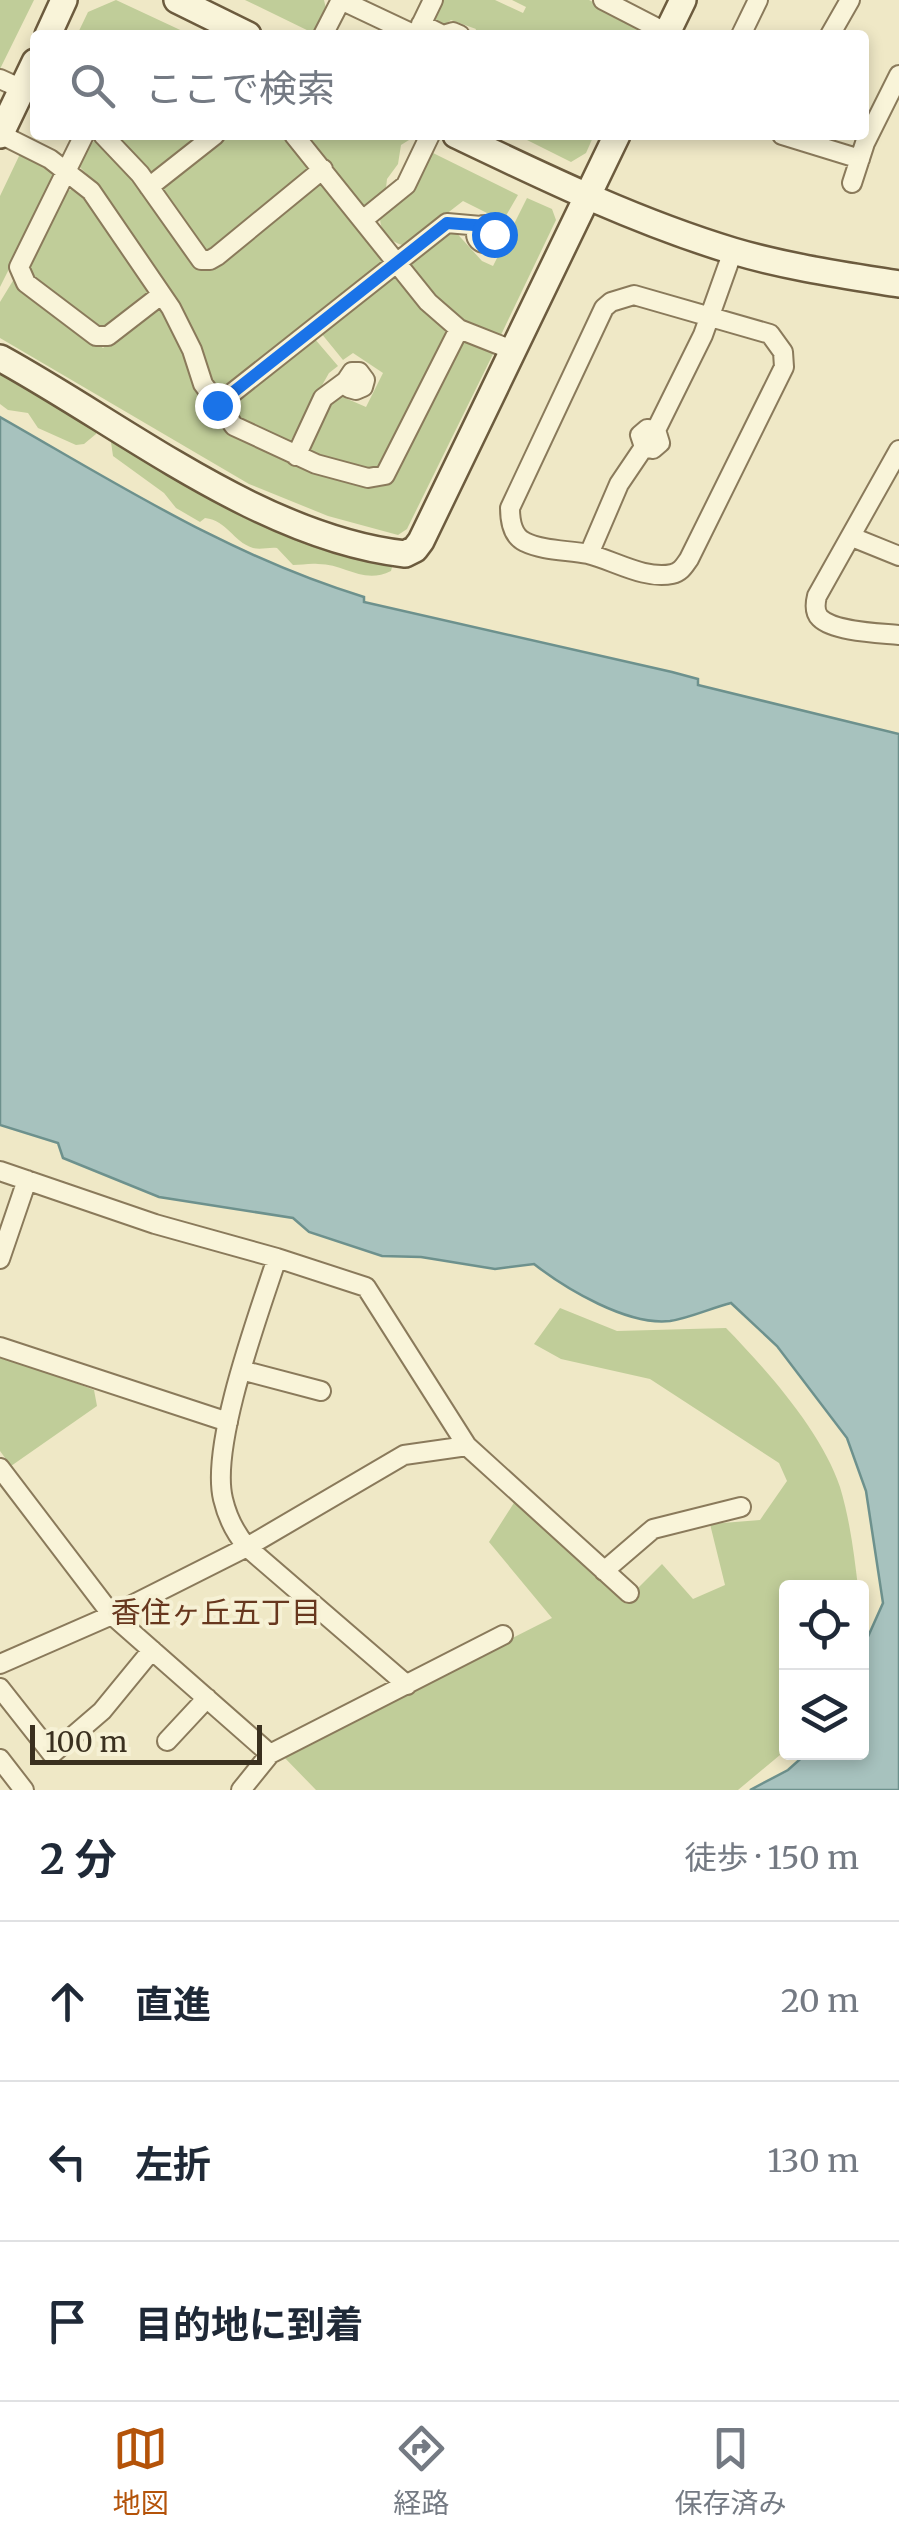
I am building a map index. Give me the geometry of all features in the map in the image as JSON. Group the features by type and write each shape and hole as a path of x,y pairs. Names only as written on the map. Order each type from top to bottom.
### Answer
{"street":[{"path":"50,30 64,0"},
{"path":"177,0 238,30"},
{"path":"326,30 341,0 416,30"},
{"path":"418,30 433,0"},
{"path":"668,30 683,0"},
{"path":"743,30 758,0"},
{"path":"833,30 850,0"},
{"path":"609,1 659,30"},
{"path":"30,67 11,84 0,135 67,170 91,191 181,326 203,384 234,426 296,456 368,478 385,475 460,329"},
{"path":"869,140 899,75"},
{"path":"82,140 19,267 26,284 96,336 108,336 160,295"},
{"path":"107,140 149,188 201,260 210,260 323,169"},
{"path":"149,188 209,140"},
{"path":"298,140 428,302 460,329 512,350"},
{"path":"364,219 406,185 428,140"},
{"path":"466,140 587,198 733,251 819,271 898,277"},
{"path":"0,358 243,501 321,533 404,554 415,550 421,541 615,140"},
{"path":"798,140 860,159"},
{"path":"852,183 869,140"},
{"path":"217,405 447,223 481,226"},
{"path":"588,554 619,484 644,448 640,434 647,428 656,430 708,319 733,251"},
{"path":"634,295 708,319 770,334 779,343 784,368 680,571 658,576 588,554 525,542 510,521 510,508 604,308 634,295"},
{"path":"296,456 323,398 346,381"},
{"path":"899,450 816,596 817,616 824,621 864,632 899,635"},
{"path":"852,537 899,556"},
{"path":"0,1171 155,1224 366,1287 468,1446 629,1593"},
{"path":"0,1259 26,1180"},
{"path":"277,1258 228,1422 222,1497 238,1537 406,1685"},
{"path":"0,1347 228,1422"},
{"path":"242,1370 321,1391"},
{"path":"0,1664 248,1547 404,1455 468,1446"},
{"path":"0,1468 112,1614 270,1754"},
{"path":"604,1571 653,1529 741,1507"},
{"path":"240,1790 270,1754 503,1636"},
{"path":"0,1688 52,1754 102,1711 152,1650"},
{"path":"167,1741 207,1698"},
{"path":"0,1759 24,1790"}],"green space":[{"path":"0,0 34,0 0,69"},
{"path":"116,0 180,30 79,30 88,12"},
{"path":"245,0 324,0 327,13 317,30 307,30"},
{"path":"440,0 495,0 523,13 526,7 512,0 589,0 646,28 476,30 451,20 444,25 431,17"},
{"path":"98,140 122,163 192,262 322,184 328,185 382,258 381,264 225,391 211,384 97,185 77,164"},
{"path":"119,140 197,140 150,174"},
{"path":"219,140 287,140 311,168 212,249 204,251 164,199 160,187"},
{"path":"307,140 409,140 401,145 398,164 387,179 385,197 369,209 362,206"},
{"path":"527,140 592,140 586,153 571,162"},
{"path":"431,152 518,195 503,221 463,201 405,246 386,235 380,215"},
{"path":"20,154 50,167 54,179 0,287 0,196"},
{"path":"75,187 147,284 147,296 105,332 30,277 28,268 63,194"},
{"path":"527,198 552,209 556,220 500,337 450,310 411,268 411,260 452,228 482,261 493,266"},
{"path":"392,277 404,283 447,334 381,468 372,472 310,454 306,447 336,394 366,407 383,373 353,353 343,360 321,333"},
{"path":"14,279 19,287 103,348 154,310 165,312 198,391 230,430 298,466 371,488 383,486 395,476 460,341 471,340 495,350 407,529 398,535 328,516 249,484 0,338 0,302"},
{"path":"314,338 338,366 329,373 290,442 284,444 244,423 231,403"},
{"path":"0,367 98,426 96,434 76,445 38,428 28,413 8,410 0,404"},
{"path":"117,438 393,563 391,571 372,576 328,565 293,565 277,548 256,549 246,545 219,523 205,518 200,522 176,508 164,493 113,456 111,442"},
{"path":"560,1308 617,1331 726,1328 807,1423 840,1487 857,1580 779,1580 779,1756 738,1790 316,1790 282,1755 552,1618 489,1542 517,1498 626,1600 662,1564 693,1599 725,1585 710,1524 760,1520 787,1481 779,1463 650,1379 561,1359 534,1344"},
{"path":"0,1354 94,1390 97,1406 11,1466 0,1451"}],"water":[{"path":"0,417 177,518 268,561 364,597 364,602 672,672 698,679 698,685 899,734 899,1790 750,1790 799,1760 869,1760 869,1634 883,1603 866,1491 847,1438 777,1346 731,1303 678,1320 636,1318 598,1304 534,1264 495,1269 421,1257 382,1256 309,1232 293,1218 159,1197 63,1158 58,1143 0,1125"}],"district":[{"name":"香住ヶ丘五丁目","path":"216,1613"}],"route":[{"path":"217,405 447,223 485,225 494,234"}]}
